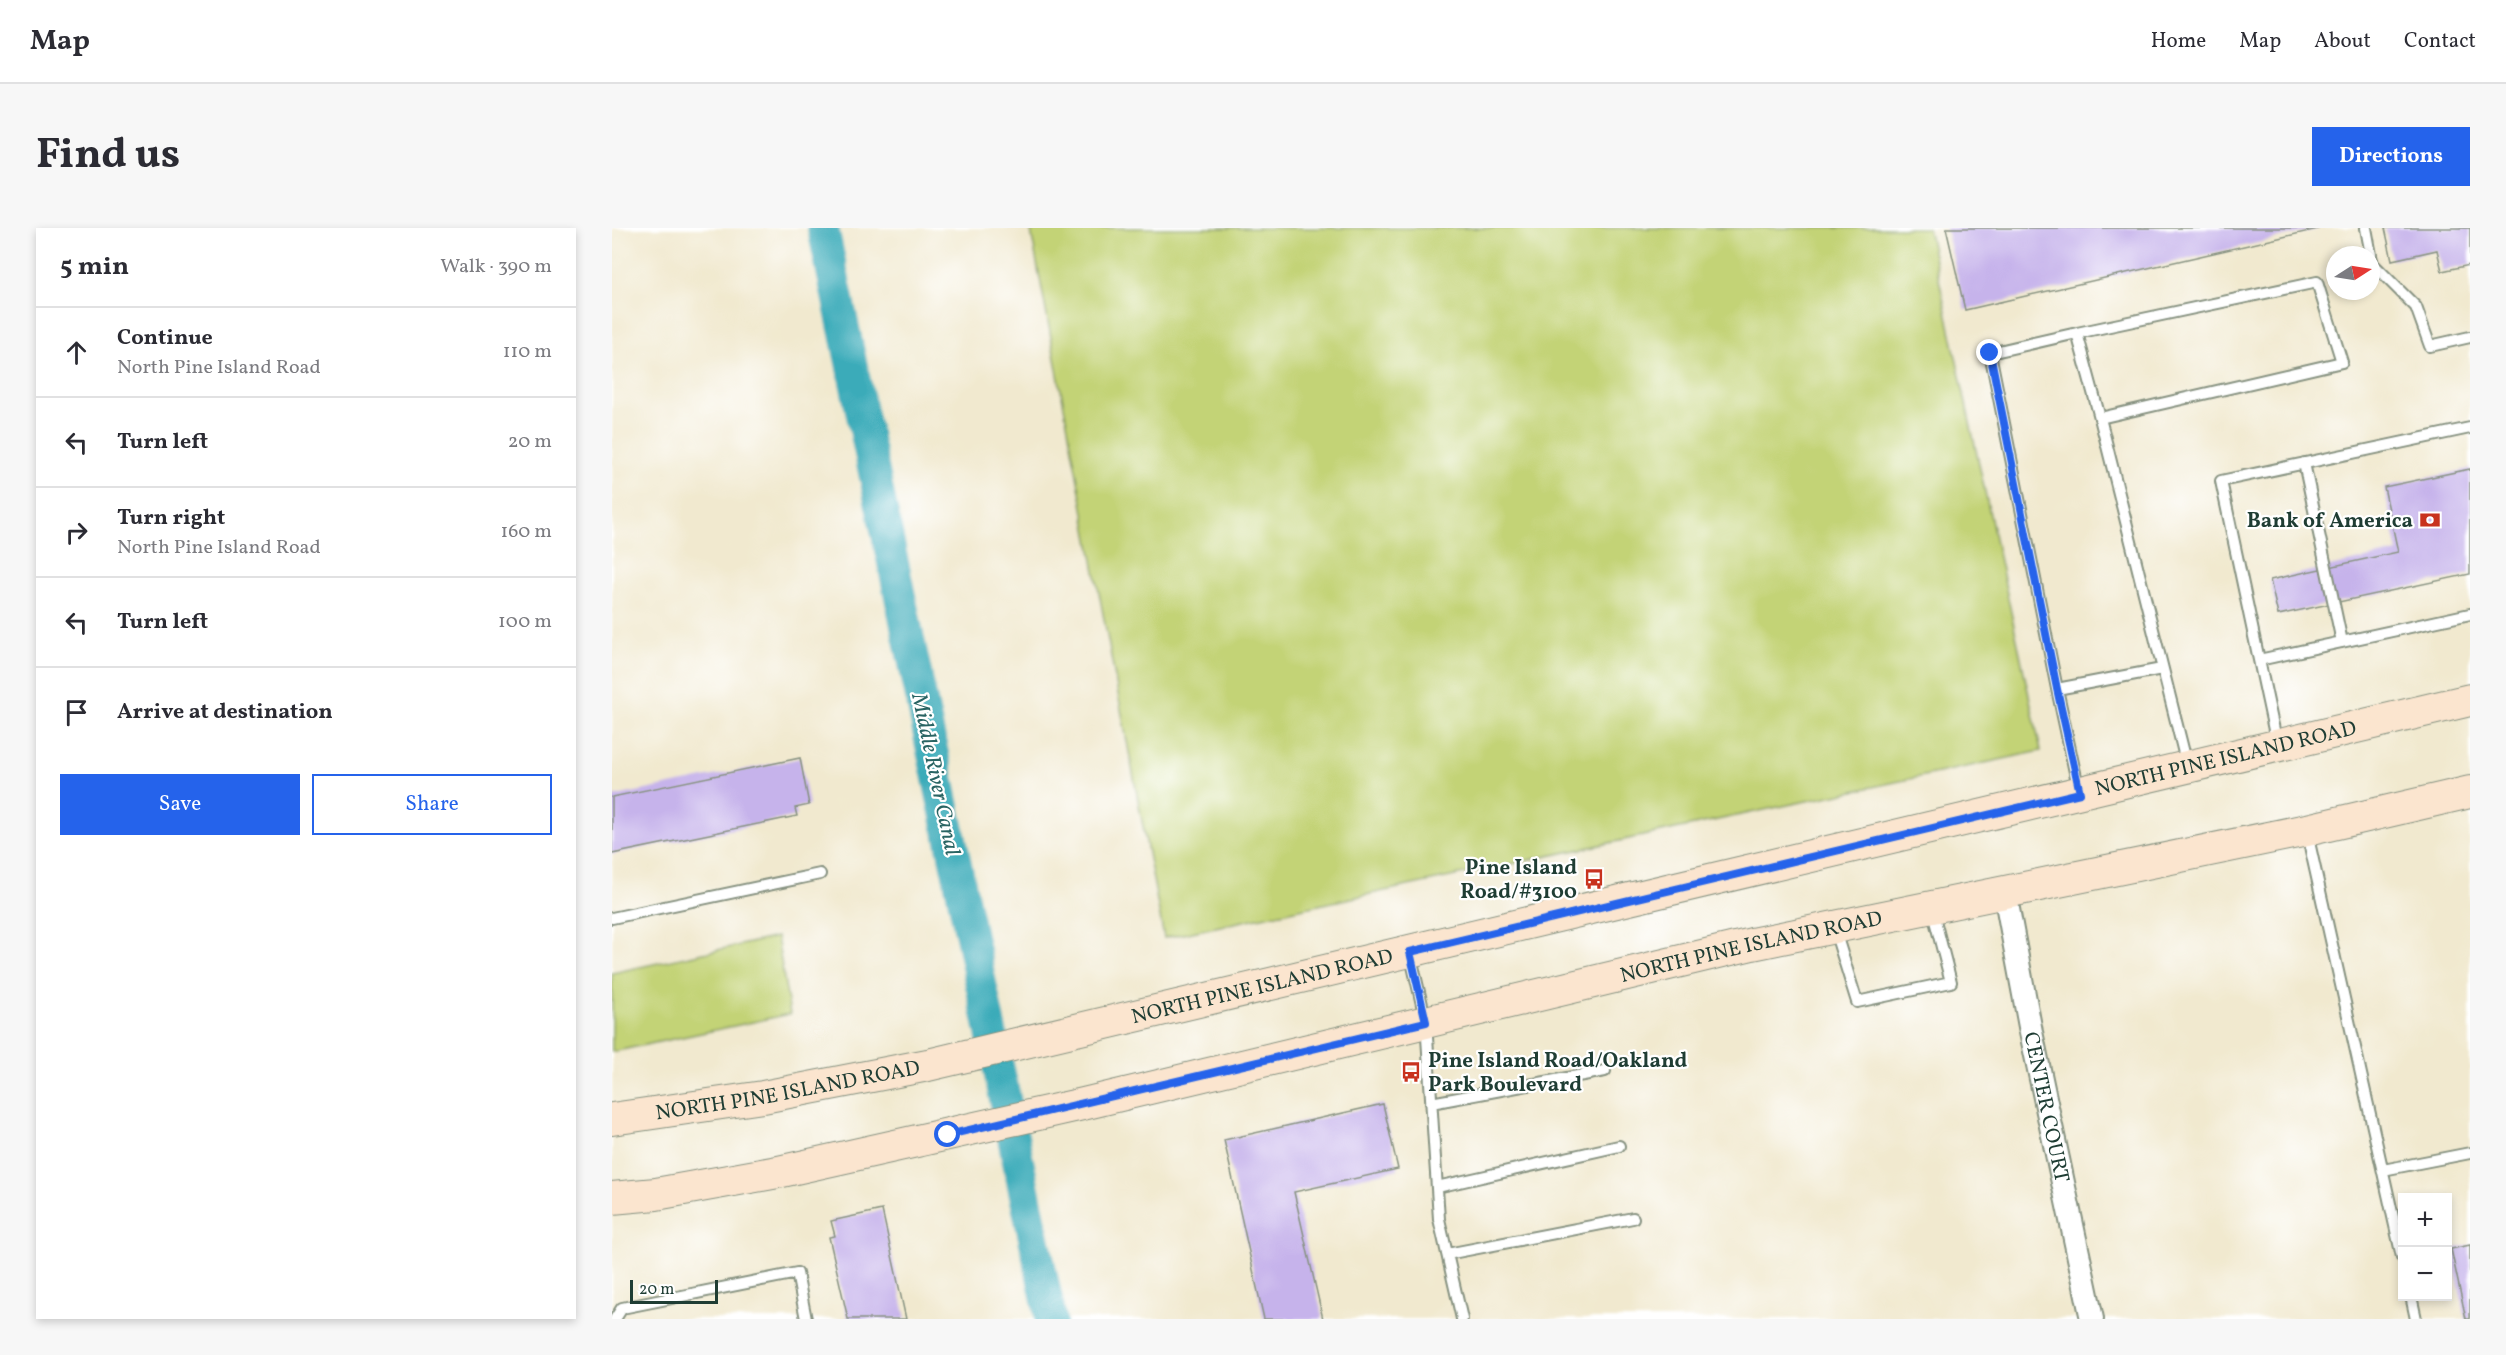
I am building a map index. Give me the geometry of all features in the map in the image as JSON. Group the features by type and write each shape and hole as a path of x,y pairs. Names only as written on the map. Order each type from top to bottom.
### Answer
{"main road":[{"name":"NORTH PINE ISLAND ROAD","path":"612,1119 763,1097 928,1065 2470,700"},
{"name":"NORTH PINE ISLAND ROAD","path":"612,1198 656,1194 778,1172 948,1135 1752,944 2307,830 2470,792"}],"street":[{"name":"CENTER COURT","path":"2005,893 2031,1032 2092,1319"}],"lane":[{"path":"2366,228 2369,246"},
{"path":"2380,271 2416,307 2430,346 2470,337"},
{"path":"2080,793 1990,353 2317,282 2342,362 2100,418"},
{"path":"2077,333 2187,768"},
{"path":"2277,746 2221,481 2470,428"},
{"path":"2304,463 2342,642"},
{"path":"2259,660 2470,614"},
{"path":"2057,689 2162,669"},
{"path":"2307,830 2401,1247"},
{"path":"612,918 820,874"},
{"path":"1834,927 1857,1002 1951,982 1932,908"},
{"path":"1410,952 1426,1022 1439,1219 1462,1319"},
{"path":"1431,1103 1605,1071"},
{"path":"1437,1186 1619,1146"},
{"path":"2384,1170 2470,1153"},
{"path":"1447,1254 1633,1218"},
{"path":"615,1319 622,1308 797,1273 806,1319"},
{"path":"2412,1301 2416,1319"}],"green space":[{"path":"1033,228 1928,228 2041,751 1164,938 1031,231"},
{"path":"777,937 790,1014 612,1052 612,973"}],"building":[{"path":"1946,228 2318,228 2318,229 1965,310"},
{"path":"2385,228 2470,228 2470,265 2442,271 2437,250 2392,260"},
{"name":"Bank of America","path":"2470,469 2470,574 2278,615 2270,580 2398,552 2384,487"},
{"path":"800,758 809,805 795,808 797,816 612,854 612,797"},
{"path":"1383,1104 1398,1169 1294,1192 1323,1319 1264,1319 1224,1140"},
{"path":"882,1210 906,1319 848,1319 829,1237 835,1236 831,1221"},
{"path":"2470,1245 2470,1319 2466,1319 2452,1249"}],"waterway":[{"name":"Middle River Canal","path":"823,228 1051,1319"}],"place":[{"name":"Bank of America","path":"2430,520"},
{"name":"Pine Island Road/#3100","path":"1594,879"},
{"name":"Pine Island Road/Oakland Park Boulevard","path":"1411,1072"}],"route":[{"path":"948,1135 1426,1022 1410,952 2080,793 1990,353"}]}
